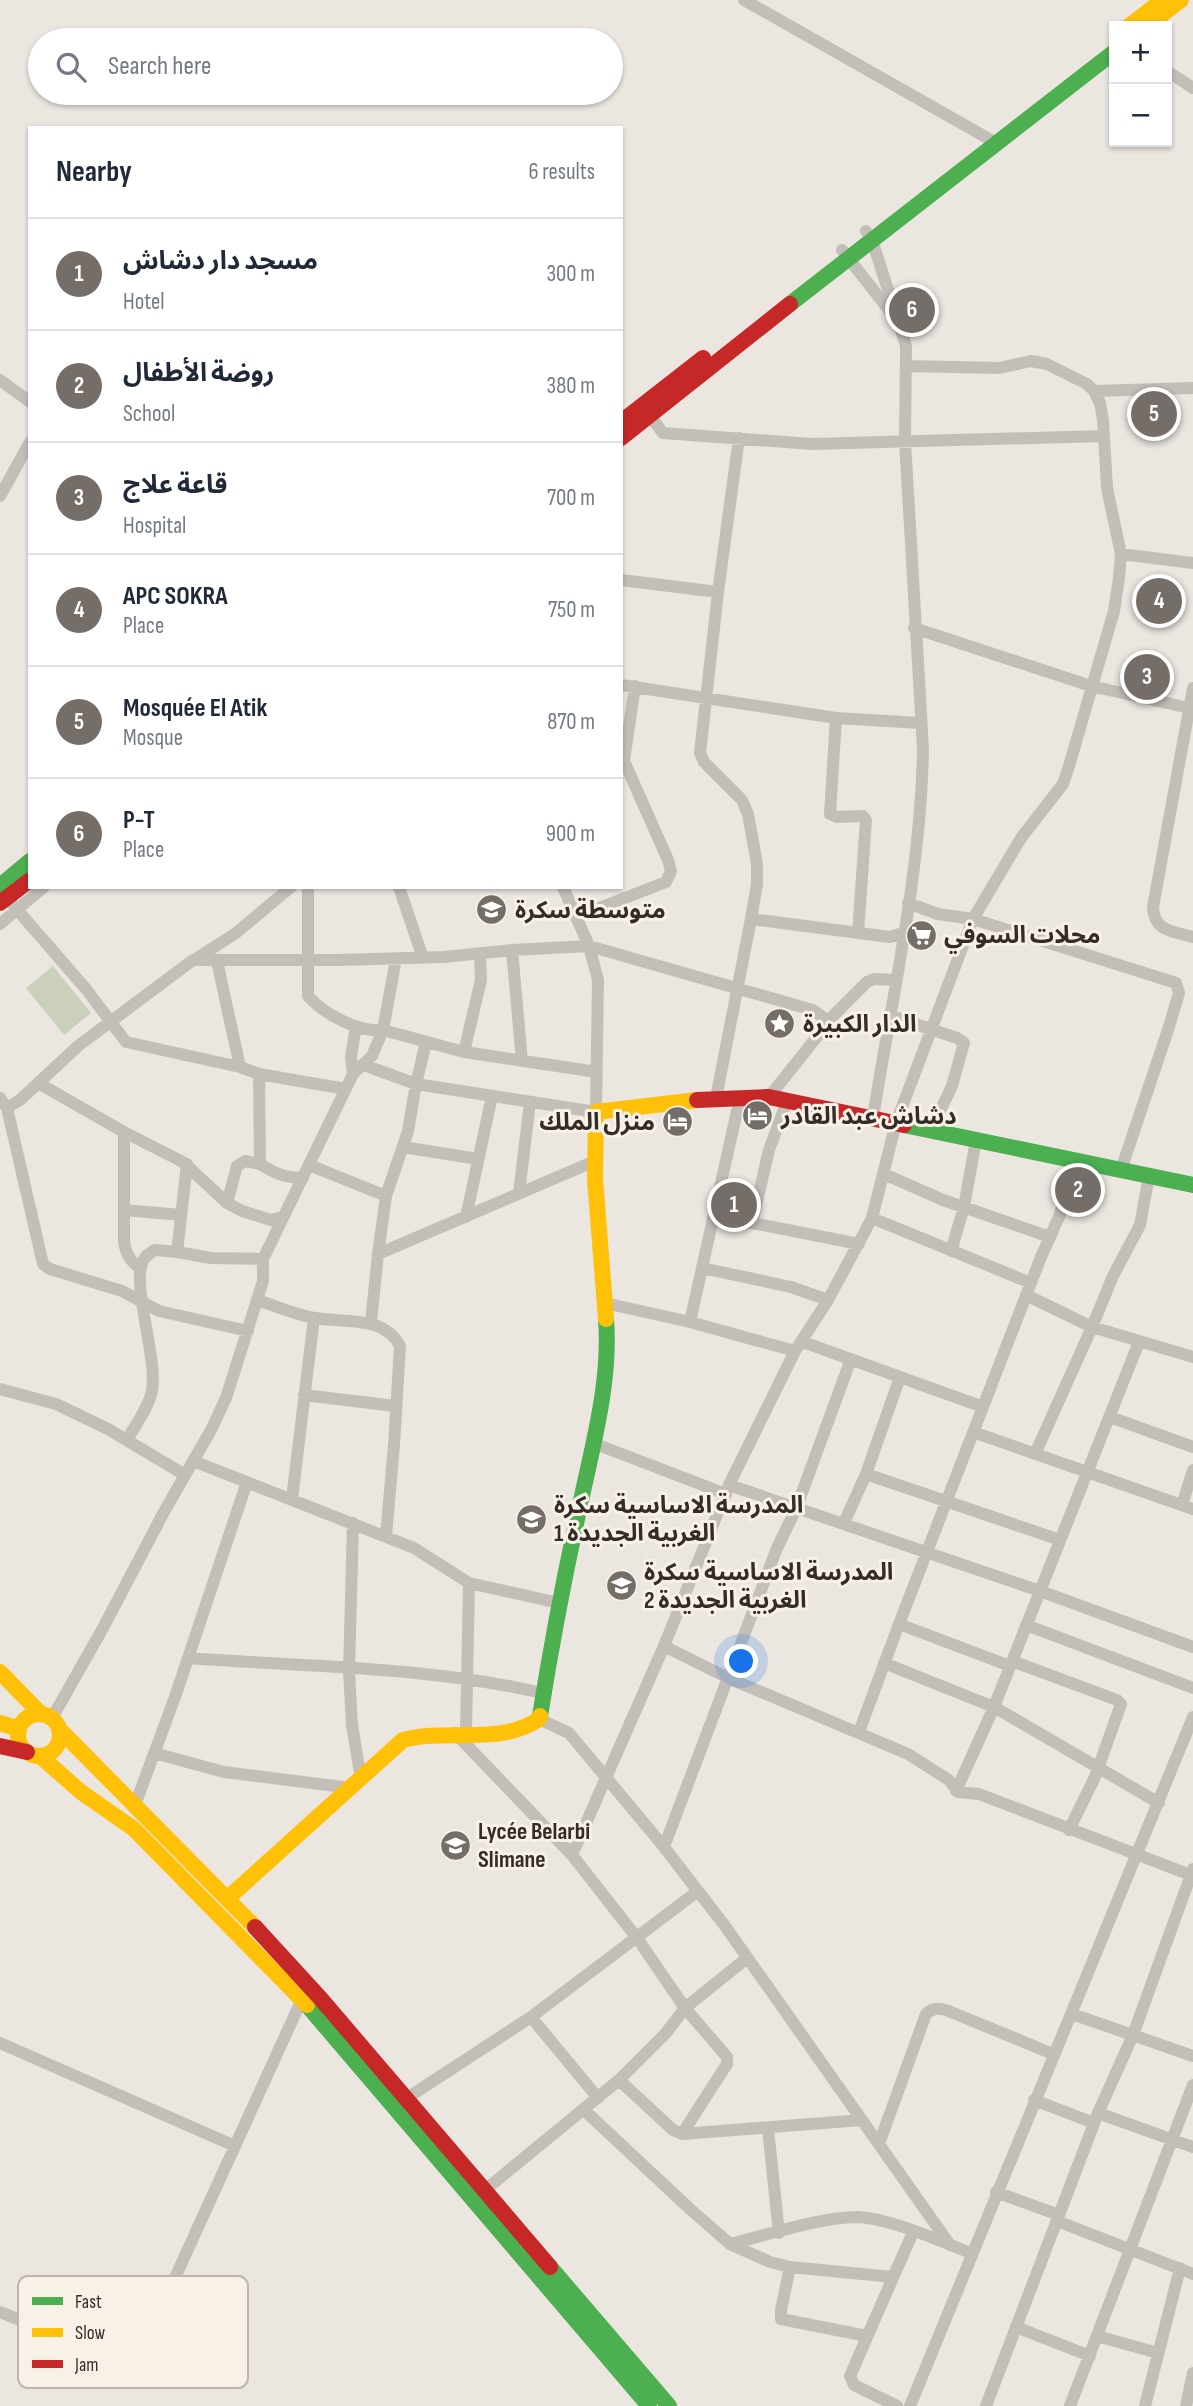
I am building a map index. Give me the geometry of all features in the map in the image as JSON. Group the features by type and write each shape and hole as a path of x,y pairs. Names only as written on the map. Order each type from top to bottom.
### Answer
{"street":[{"path":"744,0 992,141"},
{"path":"1136,21 1163,0"},
{"path":"1154,21 1181,0"},
{"path":"992,141 1109,42"},
{"path":"623,436 869,235 1109,56"},
{"path":"1172,74 1193,88"},
{"path":"869,235 906,346 905,441 922,793 908,903 873,1118"},
{"path":"845,254 900,323"},
{"path":"623,420 845,254"},
{"path":"572,1855 664,1646 727,1490 799,1346 828,1300 872,1218 896,1123 973,919 1021,838 1063,785 1114,611 1121,554 1107,488 1100,403 1094,391 1087,384 1047,364 1031,362 999,368 906,366"},
{"path":"0,380 28,400"},
{"path":"1094,391 1193,388"},
{"path":"650,416 663,433 812,444 1104,436"},
{"path":"716,1098 757,884 757,864 748,814 738,794 716,776 700,753 739,438"},
{"path":"0,496 28,446"},
{"path":"1121,554 1193,563"},
{"path":"623,580 718,592"},
{"path":"914,628 1091,686 1189,708"},
{"path":"623,685 836,718 920,723"},
{"path":"576,917 666,882 670,877 668,860 623,761 635,686"},
{"path":"1193,688 1153,907 1153,919 1159,926 1193,937"},
{"path":"836,718 830,814 837,817 863,816 866,820 858,933"},
{"path":"0,924 6,899 28,864"},
{"path":"6,899 28,882"},
{"path":"6,899 38,889"},
{"path":"248,1331 185,1318 143,1304 122,1292 50,1269 43,1264 3,1103 38,1083 78,1046 193,960 236,933 289,889"},
{"path":"308,889 308,996 333,1014 372,1031 383,1030 464,1052 597,1072"},
{"path":"400,889 423,958"},
{"path":"228,1898 403,1740 418,1734 499,1734 519,1731 532,1726 539,1719 559,1603 603,1396 608,1344 595,1161 599,991 589,946 564,889"},
{"path":"6,899 130,1044 240,1067 259,1074 346,1089"},
{"path":"908,903 938,914 973,919 1176,983 1179,993 1172,1018 1121,1170"},
{"path":"751,919 890,937 903,933"},
{"path":"193,960 397,959 589,946 813,1010 828,1021"},
{"path":"512,950 522,1061"},
{"path":"464,1052 481,980 480,953"},
{"path":"51,1720 226,1398 263,1281 263,1259 354,1074 372,1056 383,1030 397,959"},
{"path":"217,961 240,1067"},
{"path":"769,1097 828,1021 867,982 874,979 895,980"},
{"path":"889,1015 957,1038 964,1045 952,1086 930,1130"},
{"path":"354,1074 351,1058 356,1026"},
{"path":"371,1322 386,1196 408,1131 426,1042"},
{"path":"364,1065 416,1084 596,1112 716,1098 769,1097 1193,1185"},
{"path":"259,1074 260,1164"},
{"path":"38,1083 187,1164 227,1203 271,1220 283,1217"},
{"path":"466,1217 492,1096"},
{"path":"690,1322 737,1111 748,1096"},
{"path":"752,1223 769,1150 788,1101"},
{"path":"519,1193 530,1102"},
{"path":"124,1132 126,1253 131,1262 141,1268"},
{"path":"951,1251 964,1207 976,1140"},
{"path":"402,1147 478,1159"},
{"path":"227,1203 237,1166 245,1161 260,1164 288,1178 303,1178"},
{"path":"378,1254 595,1161"},
{"path":"859,1732 946,1500 1059,1217 1077,1161"},
{"path":"177,1252 187,1164"},
{"path":"309,1166 386,1196"},
{"path":"884,1174 943,1200 1050,1237"},
{"path":"1035,1454 1113,1276 1140,1225 1149,1176"},
{"path":"124,1210 181,1215"},
{"path":"872,1218 951,1251 1029,1289 1092,1327 1193,1357"},
{"path":"714,1221 752,1223 859,1244"},
{"path":"127,1440 148,1404 152,1391 153,1373 143,1304 143,1259 155,1250 211,1258 263,1259"},
{"path":"702,1268 790,1287 828,1300"},
{"path":"257,1300 314,1318 371,1322 396,1339 400,1346 386,1536"},
{"path":"605,1303 851,1359 983,1407"},
{"path":"292,1499 314,1318"},
{"path":"956,1791 994,1707 1139,1342"},
{"path":"664,1847 777,1548 796,1509 851,1359"},
{"path":"844,1523 866,1474 900,1377"},
{"path":"0,1388 56,1404 127,1440 185,1475"},
{"path":"304,1395 395,1406"},
{"path":"1110,1418 1193,1447"},
{"path":"973,1432 1188,1507 1193,1470"},
{"path":"593,1443 727,1490 844,1523 1193,1647"},
{"path":"193,1461 414,1548 469,1583 559,1603"},
{"path":"866,1474 1060,1539"},
{"path":"135,1805 247,1482"},
{"path":"353,1523 349,1667 356,1783"},
{"path":"469,1583 467,1678 460,1732 572,1855 727,2061 682,2134"},
{"path":"898,1624 1120,1702 1120,1711 1098,1768 1069,1830"},
{"path":"1026,1625 1193,1688"},
{"path":"664,1646 728,1678 859,1732 916,1759 949,1780 956,1791"},
{"path":"188,1658 349,1667 467,1678 542,1693"},
{"path":"884,1663 994,1707 1159,1803"},
{"path":"0,1672 228,1898 321,1999 669,2406"},
{"path":"0,1712 20,1727"},
{"path":"51,1720 29,1716 20,1727 19,1742 81,1792 134,1829 302,1998 649,2406"},
{"path":"910,2406 1193,1717"},
{"path":"539,1719 569,1734 664,1847 747,1958 950,2245"},
{"path":"0,1746 46,1755 60,1742 51,1720"},
{"path":"0,1723 20,1727"},
{"path":"154,1753 223,1772 356,1783"},
{"path":"956,1791 979,1794 1069,1830 1192,1873 1133,2035 1096,2118 986,2406"},
{"path":"407,2098 531,2017 698,1891"},
{"path":"485,2190 619,2080 666,2033 685,2008 747,1958"},
{"path":"176,2276 302,1998"},
{"path":"879,2144 926,2014 930,2010 946,2010 1053,2054"},
{"path":"1072,2014 1193,2056"},
{"path":"531,2017 598,2098"},
{"path":"0,2043 235,2146"},
{"path":"619,2080 673,2130 682,2134 862,2120"},
{"path":"1070,2406 1193,2085"},
{"path":"1034,2100 1193,2147"},
{"path":"584,2110 730,2244 770,2262 790,2267 893,2277"},
{"path":"768,2129 779,2232"},
{"path":"996,2192 1193,2274"},
{"path":"730,2244 837,2218 860,2217 971,2253"},
{"path":"897,2406 854,2385 850,2376 913,2232"},
{"path":"790,2267 781,2319 785,2322 867,2336"},
{"path":"1145,2406 1180,2268"},
{"path":"0,2312 18,2319"},
{"path":"1016,2327 1090,2356"},
{"path":"1097,2336 1158,2353"},
{"path":"1186,2406 1193,2373"}],"green space":[{"path":"53,966 91,1013 64,1035 26,988"}],"traffic: fast":[{"path":"790,304 1109,56"},
{"path":"0,886 28,863"},
{"path":"904,1125 1193,1185"},
{"path":"540,1716 603,1391 606,1319"},
{"path":"307,2005 649,2406"},
{"path":"550,2267 669,2406"}],"traffic: slow":[{"path":"1136,21 1163,0"},
{"path":"1155,20 1181,0"},
{"path":"606,1319 595,1179 596,1112 697,1100"},
{"path":"0,1672 41,1714"},
{"path":"39,1714 54,1720 60,1735 54,1750 39,1756 24,1750 18,1735 24,1720 39,1714"},
{"path":"228,1898 403,1740 437,1735 507,1732 524,1727 540,1716"},
{"path":"0,1723 19,1729"},
{"path":"60,1730 255,1927"},
{"path":"40,1756 81,1792 134,1829 307,2005"}],"traffic: jam":[{"path":"623,436 790,304"},
{"path":"623,420 703,358"},
{"path":"0,903 28,882"},
{"path":"697,1100 769,1097 904,1125"},
{"path":"0,1746 27,1752"},
{"path":"255,1927 321,1999 550,2267"}],"place":[{"name":"P-T","path":"912,310"},
{"name":"Mosquée El Atik","path":"1154,414"},
{"name":"APC SOKRA","path":"1159,601"},
{"name":"قاعة علاج","path":"1147,677"},
{"name":"متوسطة سكرة","path":"492,910"},
{"name":"محلات السوفي","path":"921,935"},
{"name":"الدار الكبيرة","path":"780,1024"},
{"name":"دشاش عبد القادر","path":"758,1116"},
{"name":"منزل الملك","path":"678,1122"},
{"name":"روضة الأطفال","path":"1078,1190"},
{"name":"مسجد دار دشاش","path":"734,1205"},
{"name":"المدرسة الاساسية سكرة الغربية الجديدة 1","path":"531,1519"},
{"name":"المدرسة الاساسية سكرة الغربية الجديدة 2","path":"621,1586"},
{"name":"Lycée Belarbi Slimane","path":"455,1845"}]}
